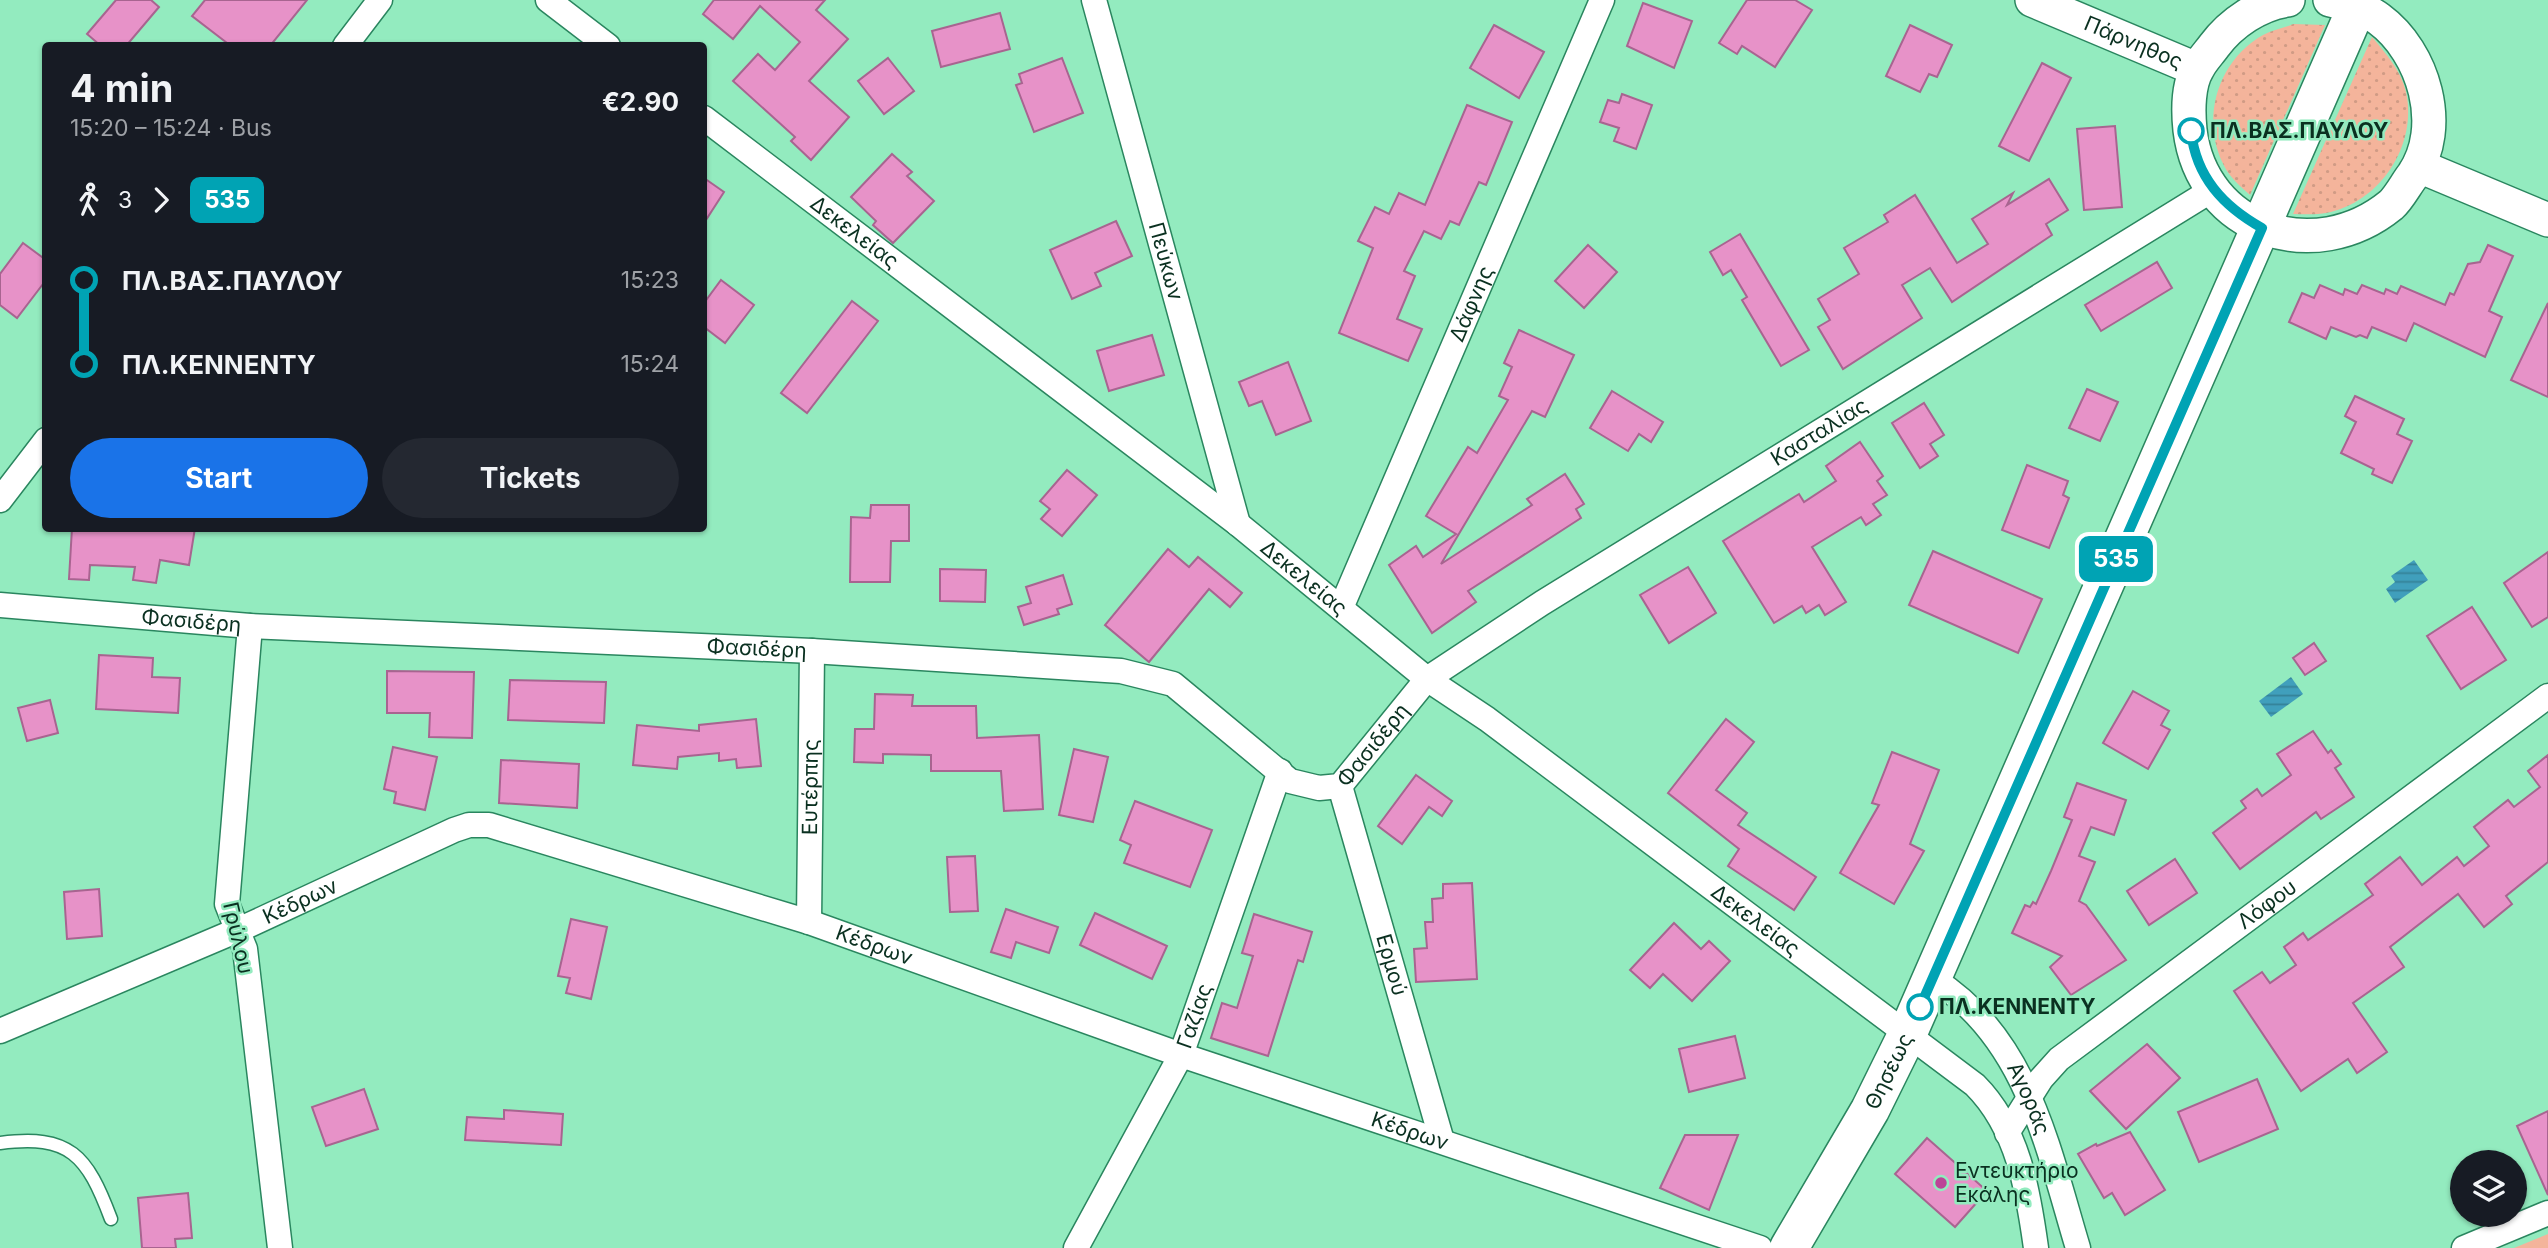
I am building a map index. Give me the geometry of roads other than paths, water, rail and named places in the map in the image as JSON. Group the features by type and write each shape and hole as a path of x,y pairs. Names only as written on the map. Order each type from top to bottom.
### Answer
{"main road":[{"name":"Θησέως","path":"1789,1248 1865,1120 1933,979 2262,228 2349,2"}],"street":[{"path":"348,42 380,0"},
{"path":"548,0 603,42"},
{"name":"Πεύκων","path":"1094,0 1238,524"},
{"name":"Δάφνης","path":"1341,608 1602,0"},
{"name":"Πάρνηθος","path":"2032,0 2196,69"},
{"path":"2278,1 2228,28 2196,69 2188,111 2193,152 2212,190 2234,212 2262,228 2307,238 2353,229 2392,204 2419,166 2429,124 2425,83 2407,46 2384,23 2349,2"},
{"name":"Δεκελείας","path":"707,120 1238,524 1427,679 1487,719 1907,1035"},
{"path":"2419,166 2548,220"},
{"name":"Κασταλίας","path":"1427,679 1542,603 2212,190"},
{"path":"0,500 42,445"},
{"name":"Φασιδέρη","path":"0,605 250,626 812,652 1121,671 1173,684 1290,780 1306,787 1340,786 1427,679"},
{"name":"Γρύλου","path":"250,626 227,886 228,910 245,949 280,1248"},
{"name":"Ευτέρπης","path":"809,922 812,652"},
{"name":"Λόφου","path":"2007,1133 2029,1095 2059,1059 2548,696"},
{"name":"Γαζίας","path":"1076,1248 1181,1055 1280,771"},
{"name":"Ερμού","path":"1340,786 1442,1141"},
{"name":"Κέδρων","path":"0,1031 238,930 454,830 478,824 508,829 809,922 1181,1055 1760,1248"},
{"name":"Αγοράς","path":"1933,979 1962,997 1991,1028 2029,1095 2078,1248"},
{"name":"Αγοράς","path":"1907,1035 1975,1084 1993,1106 2026,1182 2036,1248"},
{"path":"2465,1248 2548,1213"}],"lane":[{"path":"0,1143 47,1140 72,1153 102,1195 111,1219"}],"water":[{"path":"2414,560 2428,580 2395,603 2386,589 2395,582 2391,576"},
{"path":"2291,677 2303,694 2271,717 2259,701"}],"place":[{"name":"ΠΛ.ΒΑΣ.ΠΑΥΛΟΥ","path":"2191,131"},
{"name":"ΠΛ.ΚΕΝΝΕΝΤΥ","path":"1920,1007"},
{"name":"Εντευκτήριο Εκάλης","path":"1941,1183"}]}
